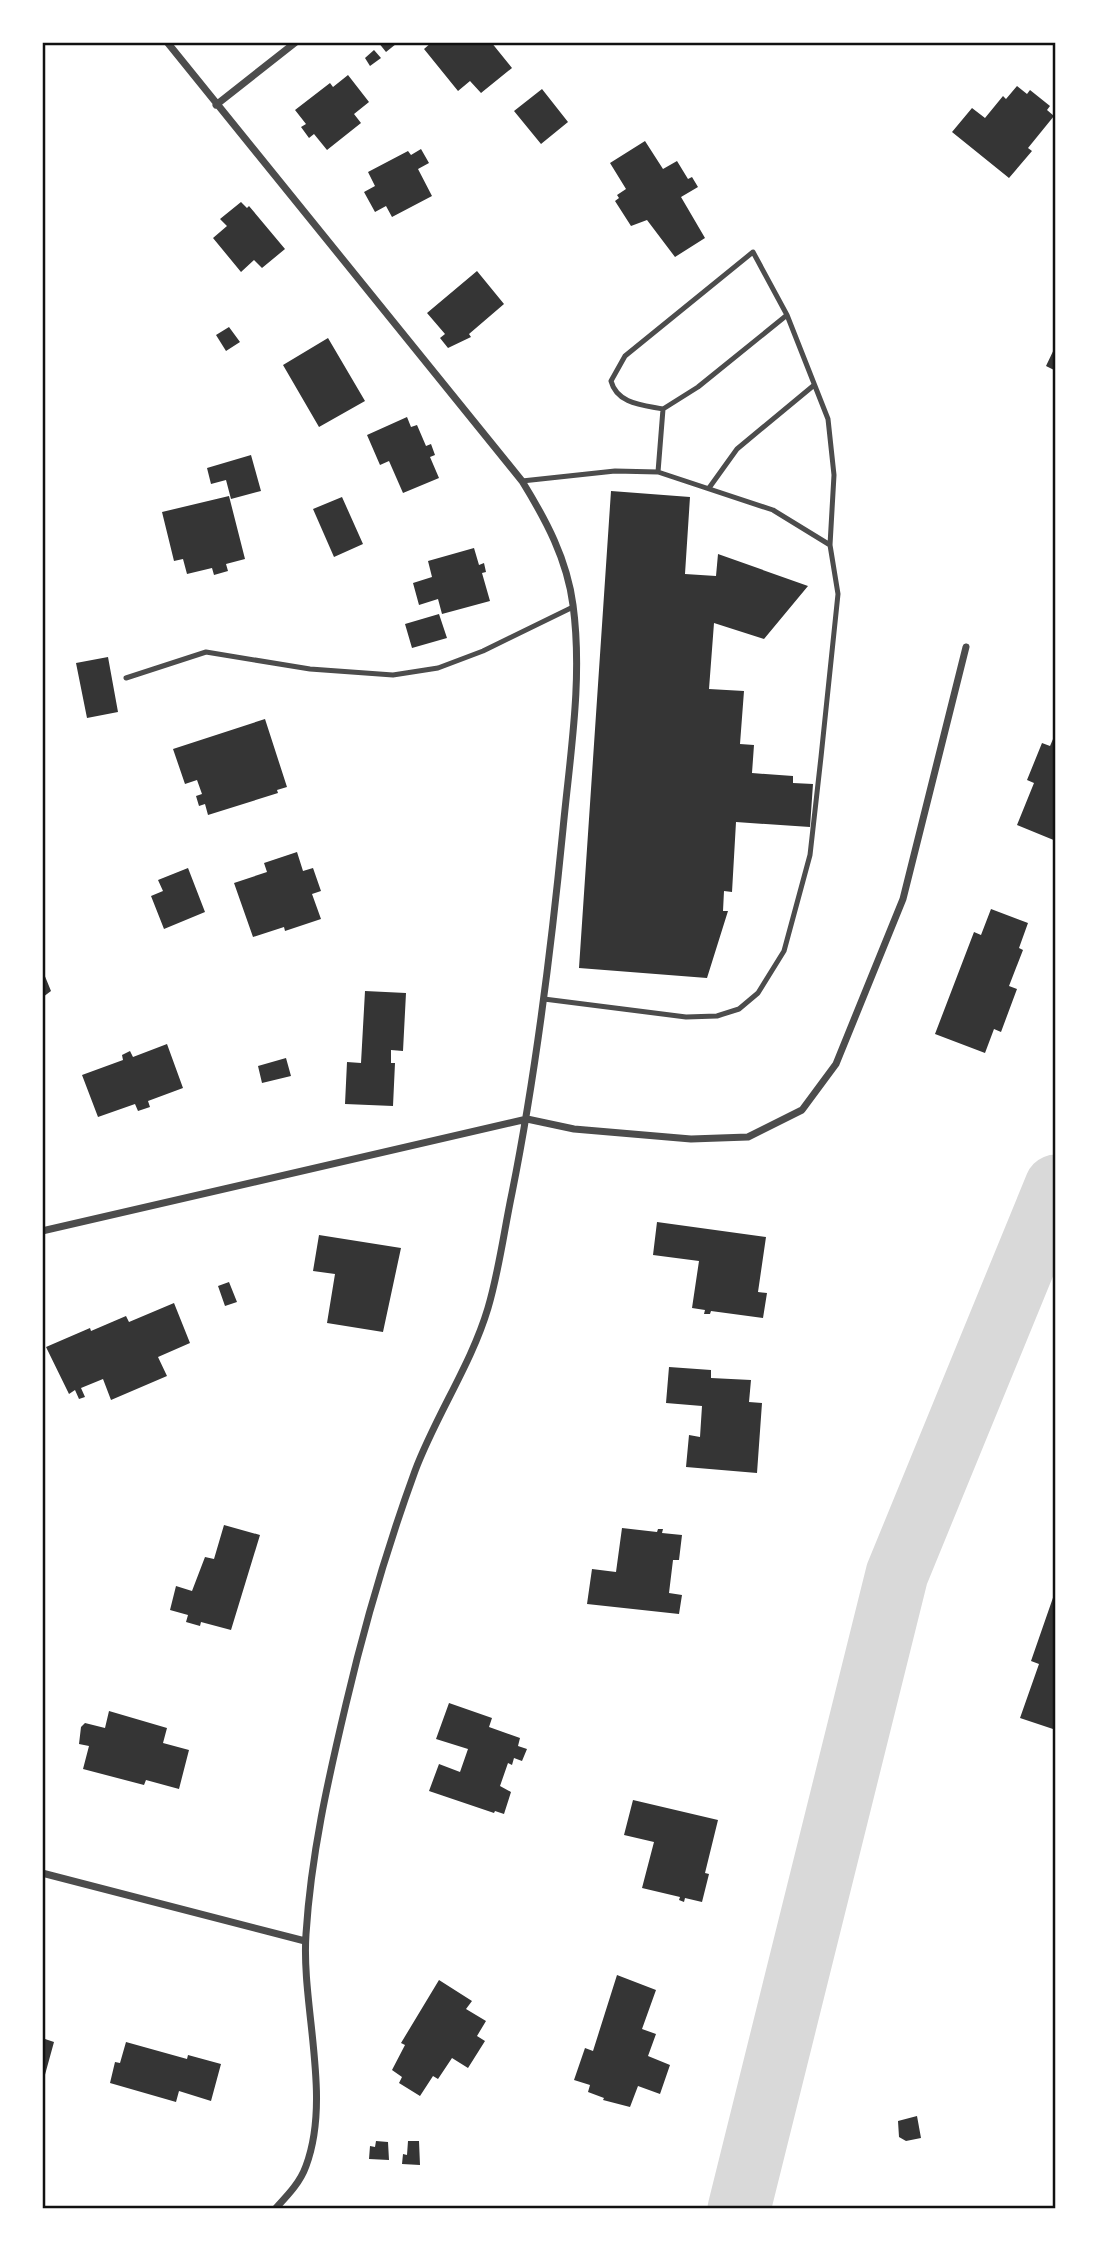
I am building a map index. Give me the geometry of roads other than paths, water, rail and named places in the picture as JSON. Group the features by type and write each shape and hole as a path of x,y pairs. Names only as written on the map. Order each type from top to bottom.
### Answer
{"street":[{"path":"167,42 216,106 522,481 550,526 566,572 573,607 577,687 544,999 527,1119 489,1305 472,1354 415,1471 355,1666 312,1863 305,1941 315,2071 314,2130 307,2165 296,2187 275,2209"},
{"path":"216,106 296,42"},
{"path":"42,1231 527,1119 574,1129 702,1139 748,1137 802,1110 836,1064 903,899 966,647"},
{"path":"42,1874 305,1941"}],"lane":[{"path":"544,999 686,1017 717,1016 739,1009 758,993 784,951 810,855 838,594 830,545 834,475 828,419 787,315 753,252 625,356 611,381 613,392 623,399 663,409 698,387 787,315"},
{"path":"709,488 737,449 813,386"},
{"path":"658,472 663,409"},
{"path":"522,481 615,471 658,472 773,510 830,545"},
{"path":"126,678 206,652 310,668 393,675 438,668 483,651 573,607"}],"waterway":[{"path":"739,2209 897,1574 1056,1186"}]}
